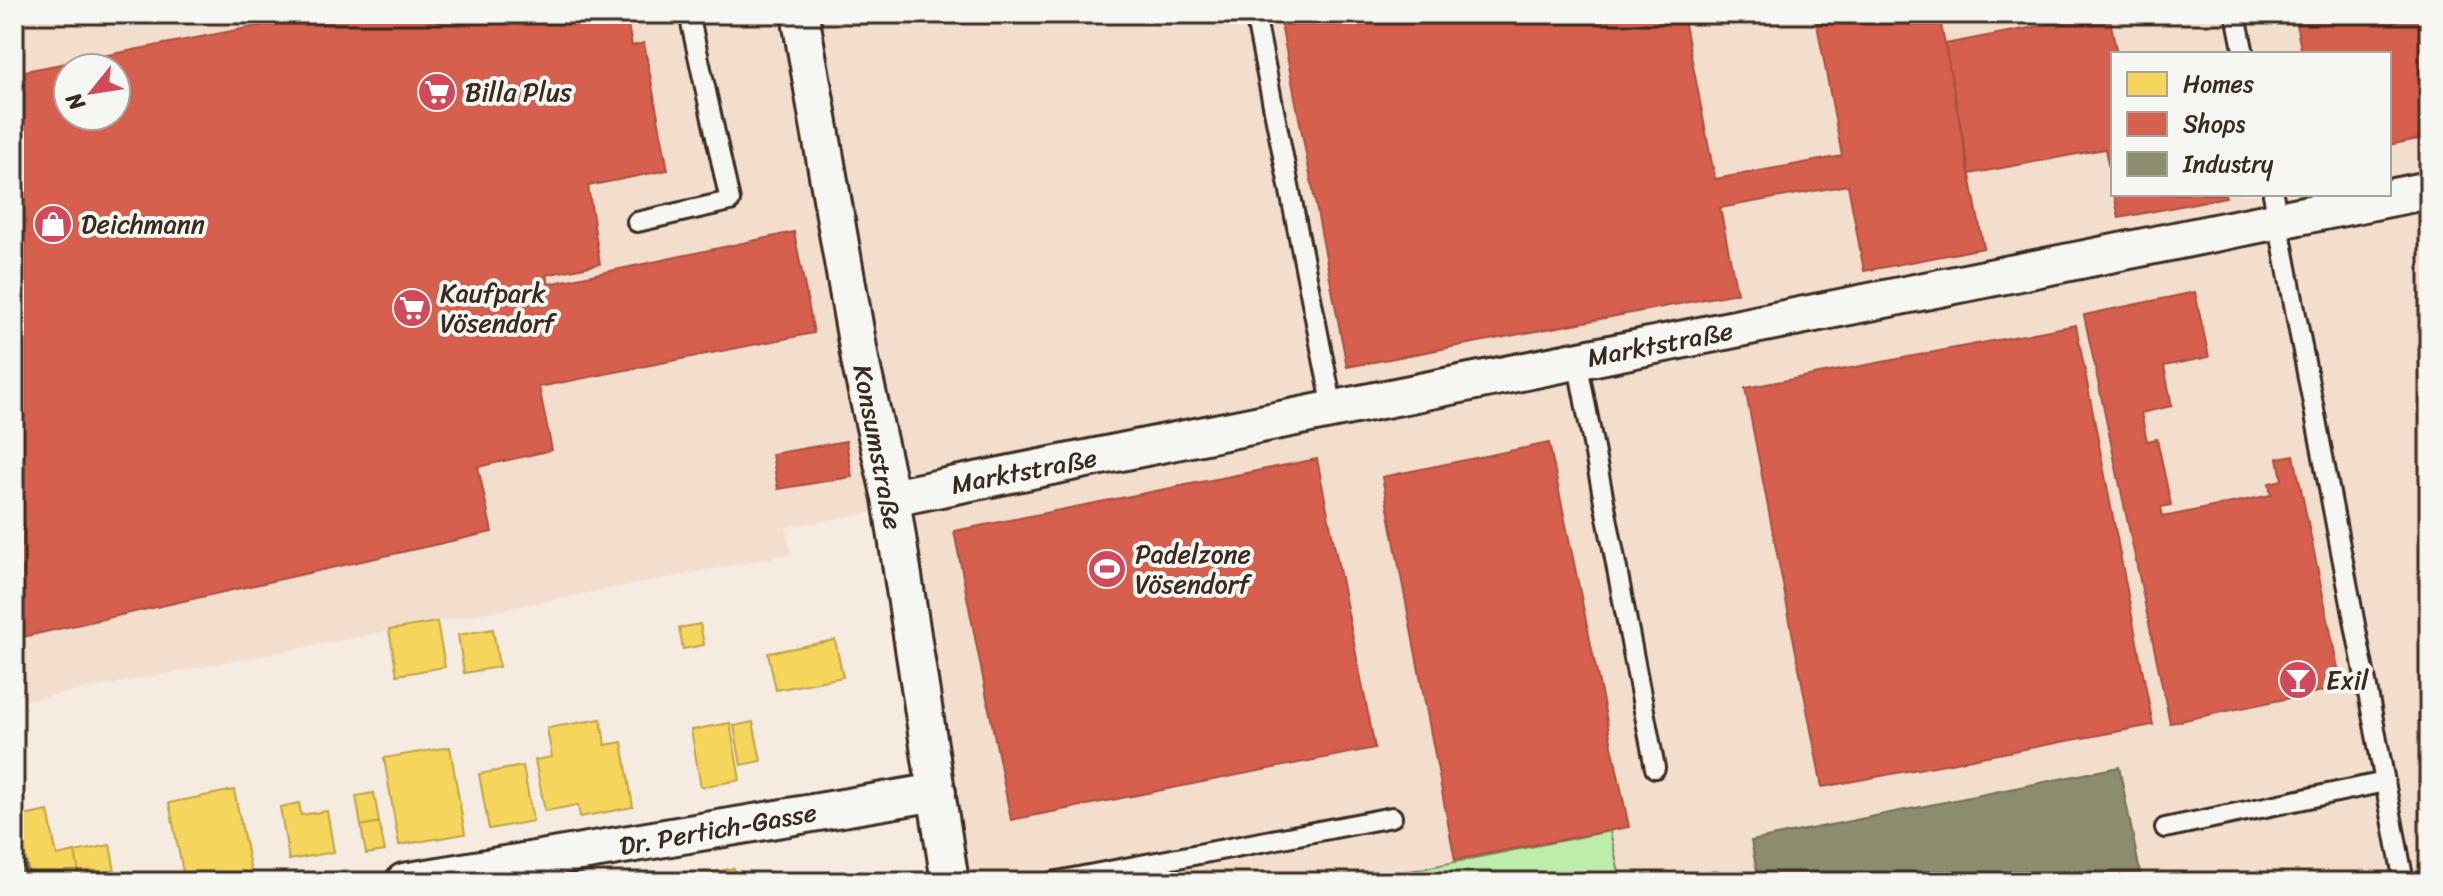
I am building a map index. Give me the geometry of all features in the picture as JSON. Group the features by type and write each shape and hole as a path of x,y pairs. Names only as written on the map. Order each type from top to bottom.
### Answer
{"street":[{"name":"Konsumstraße","path":"800,14 861,365 891,498 950,882"},
{"name":"Marktstraße","path":"2391,194 2429,190"},
{"name":"Marktstraße","path":"891,498 1577,360 2275,207 2375,196"},
{"name":"Dr. Pertich-Gasse","path":"404,882 937,792"}],"lane":[{"path":"637,222 730,201 689,14"},
{"path":"1255,14 1333,409"},
{"path":"2236,14 2244,52"},
{"path":"2275,207 2404,882"},
{"path":"1577,360 1655,768"},
{"path":"2165,828 2385,782"},
{"path":"1052,882 1392,817"}],"shaded area":[{"path":"14,14 2429,14 2429,882 1621,882 1610,831 1355,882 971,882 899,508 786,527 791,554 14,703"}],"green space":[{"path":"1610,831 1621,882 1355,882"}],"building: Homes":[{"path":"437,622 445,667 397,675 389,630"},
{"path":"700,624 704,645 683,649 679,628"},
{"path":"493,629 499,667 464,673 458,635"},
{"path":"835,640 843,677 776,690 768,653"},
{"path":"601,719 605,745 622,742 633,807 580,817 578,805 545,811 535,760 552,757 547,728"},
{"path":"753,722 761,761 741,765 734,726"},
{"path":"730,723 740,780 701,787 691,730"},
{"path":"450,747 465,834 399,845 384,758"},
{"path":"523,766 533,821 489,829 479,774"},
{"path":"234,790 252,876 222,882 185,882 169,803"},
{"path":"374,793 379,822 361,826 356,796"},
{"path":"299,803 301,815 327,811 334,852 289,860 280,807"},
{"path":"48,811 57,856 75,852 81,882 30,882 18,817"},
{"path":"379,822 385,851 366,854 361,826"},
{"path":"110,845 117,882 81,882 75,852"},
{"path":"734,868 737,882 665,882"},
{"path":"829,876 830,882 797,882"}],"building: Shops":[{"name":"Kaufpark Vösendorf","path":"319,14 626,14 632,46 644,43 668,170 588,186 600,264 546,275 549,284 794,232 814,333 539,387 552,450 478,467 492,532 14,639 14,73 52,66 52,132 132,132 132,52 123,52"},
{"path":"1279,14 1683,14 1715,179 1842,156 1815,14 1939,14 1984,248 1864,271 1848,185 1720,208 1737,293 1347,367"},
{"path":"2109,14 2117,52 2111,52 2111,179 2105,149 1969,174 1945,44"},
{"path":"2294,14 2429,14 2429,137 2391,145 2391,52 2302,52"},
{"path":"2114,196 2226,197 2119,218"},
{"path":"2195,292 2209,357 2164,366 2172,406 2141,413 2147,441 2157,439 2171,505 2161,507 2163,517 2271,495 2269,483 2282,480 2278,458 2294,455 2342,687 2170,723 2084,315"},
{"path":"2076,325 2153,725 1822,787 1745,388"},
{"path":"846,441 852,477 778,489 772,454"},
{"path":"1549,443 1629,827 1455,860 1382,477"},
{"path":"1317,459 1375,748 1011,820 954,531"}],"building: Industry":[{"path":"2119,767 2142,882 1759,882 1751,841"},
{"path":"26,862 30,882 14,882 14,865"}],"place":[{"name":"Billa Plus","path":"437,92"},
{"name":"Deichmann","path":"53,224"},
{"name":"Kaufpark Vösendorf","path":"412,308"},
{"name":"Padelzone Vösendorf","path":"1107,569"},
{"name":"Exil","path":"2298,680"}]}
